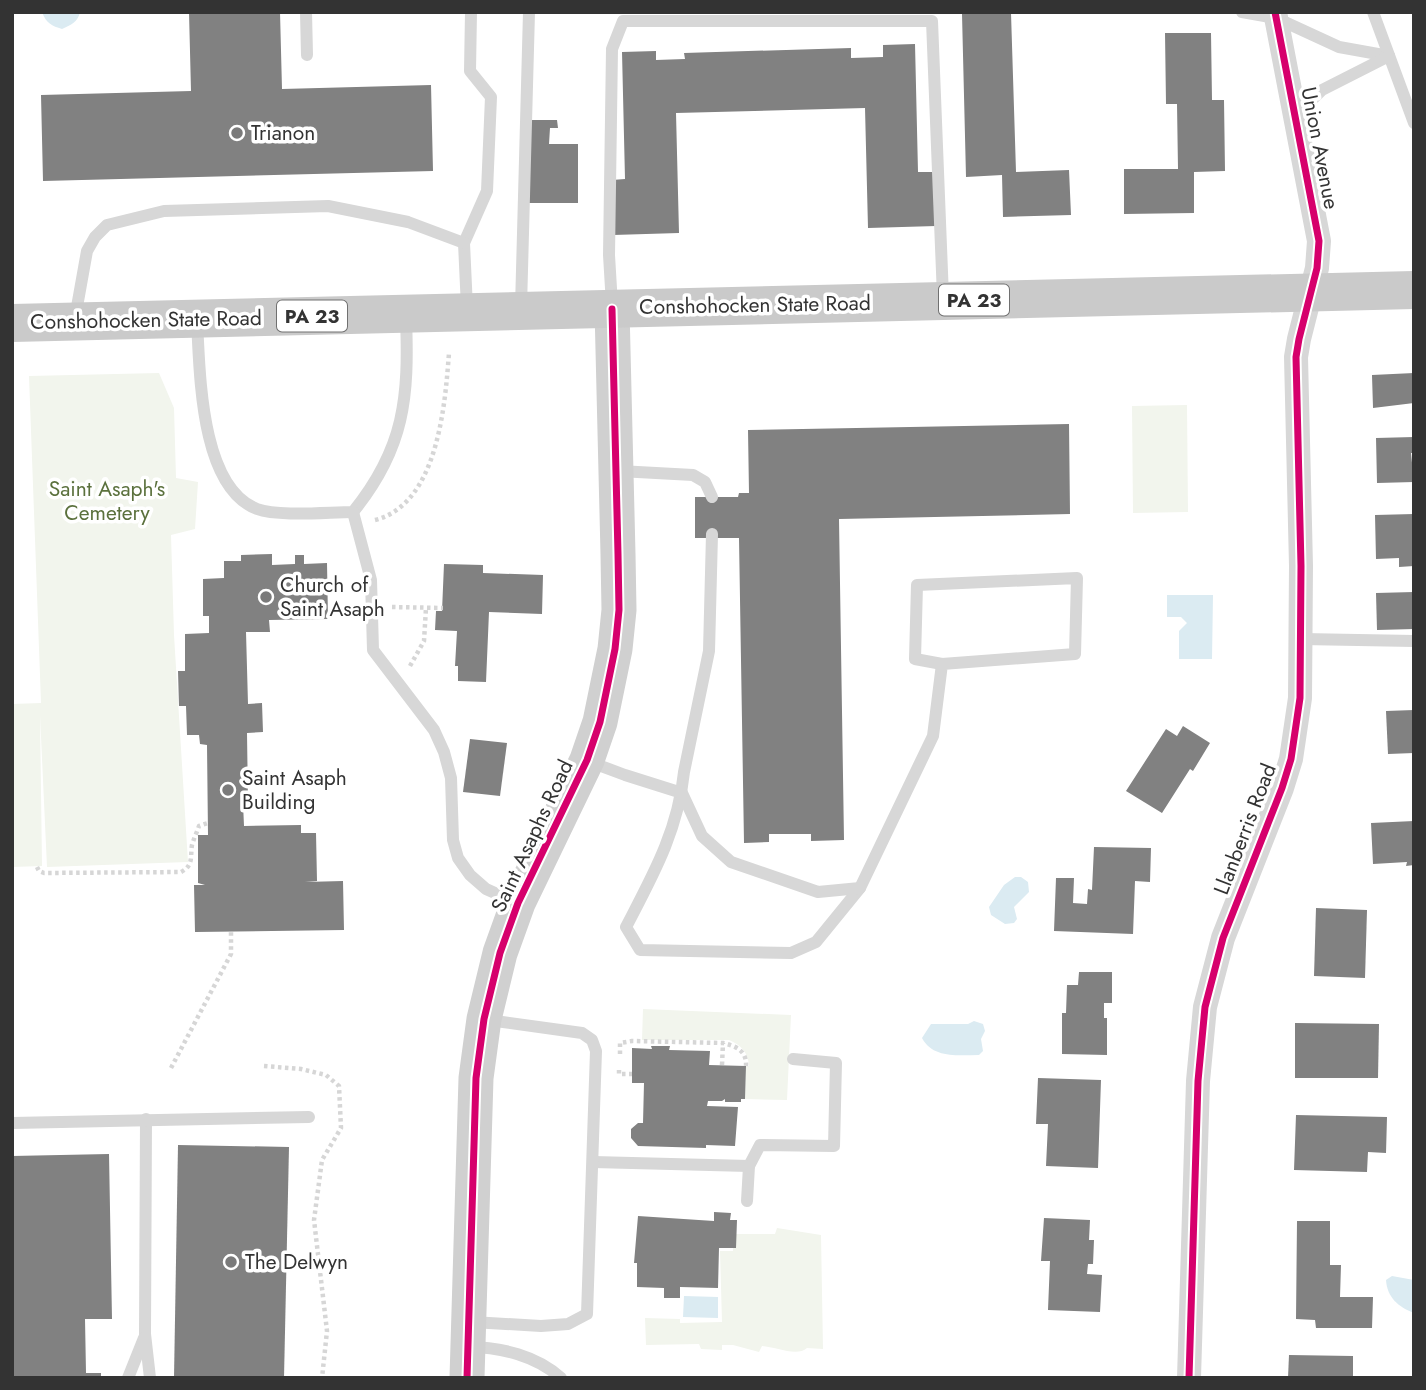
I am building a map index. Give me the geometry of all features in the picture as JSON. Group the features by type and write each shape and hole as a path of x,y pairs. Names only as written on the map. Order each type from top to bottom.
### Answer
{"main road":[{"name":"Conshohocken State Road","path":"12,323 1412,288"}],"street":[{"name":"Union Avenue","path":"1276,15 1318,227 1317,268 1312,292"},
{"name":"Llanberris Road","path":"1189,1378 1198,1081 1206,1007 1223,938 1269,824 1291,759 1300,698 1302,639 1296,356 1304,315 1312,292"},
{"name":"Saint Asaphs Road","path":"468,1349 476,1078 484,1019 500,953 518,903 587,760 609,686 616,640 619,610 612,309"}],"lane":[{"path":"306,12 307,55"},
{"path":"468,312 464,243 487,191 491,97 470,71 471,12"},
{"path":"521,311 529,12"},
{"path":"1242,12 1276,15 1339,47 1389,56"},
{"path":"1373,12 1414,123"},
{"path":"612,309 609,255 612,49 623,17 929,17 943,301"},
{"path":"1296,115 1322,90 1389,56"},
{"path":"74,321 88,251 95,237 107,225 164,211 328,206 408,222 464,243"},
{"path":"405,314 406,390 398,430 384,467 355,517 371,580 373,650 434,730 444,752 451,778 453,840 458,858 470,875 486,889 518,903"},
{"path":"197,318 200,375 209,439 220,471 231,489 249,505 271,512 355,517"},
{"path":"616,471 693,475 705,482 712,496"},
{"path":"712,534 709,651 682,793 665,850 626,927 640,950 791,953 816,942 860,888 933,736 942,664"},
{"path":"1077,578 1075,654 942,664 915,659 917,585 1077,578"},
{"path":"1302,639 1414,641"},
{"path":"587,760 682,793 702,836 731,862 818,892 860,888"},
{"path":"468,1349 541,1326 568,1324 587,1314 596,1051 592,1040 582,1033 484,1019"},
{"path":"747,1201 749,1166 760,1145 834,1146 836,1063 793,1059"},
{"path":"12,1124 309,1117"},
{"path":"146,1119 145,1334 150,1378"},
{"path":"593,1162 749,1166"},
{"path":"128,1378 145,1334"},
{"path":"468,1349 495,1349 528,1358 550,1367 561,1378"}],"path":[{"path":"355,517 378,519 391,513 423,478 434,453 441,425 449,354"},
{"path":"373,607 443,608"},
{"path":"395,681 410,667 420,652 424,641 426,608"},
{"path":"37,867 44,873 181,872 188,868 192,860 191,849 199,827 208,823"},
{"path":"171,1068 231,954 231,932"},
{"path":"722,1065 723,1042"},
{"path":"632,1074 619,1074 620,1043 723,1042 741,1051 746,1059 746,1066"},
{"path":"264,1066 301,1069 326,1075 339,1086 341,1128 322,1160 314,1220 327,1331 322,1378"}],"green space":[{"name":"Saint Asaph's Cemetery","path":"159,373 174,408 176,478 198,482 195,529 171,535 174,635 188,862 47,867 40,715 42,866 12,867 12,704 41,703 29,376"},
{"path":"1187,405 1188,512 1133,513 1132,406"},
{"path":"643,1009 791,1015 787,1100 745,1099 746,1066 749,1066 747,1057 737,1044 729,1040 642,1040"},
{"path":"777,1228 821,1235 823,1349 807,1348 792,1352 762,1346 759,1352 733,1345 722,1345 722,1350 701,1349 699,1344 646,1345 645,1318 680,1319 680,1323 722,1322 720,1251 733,1251 733,1234 775,1234"}],"shaded area":[{"path":"42,12 80,12 76,21 62,29 50,24"},
{"path":"1167,595 1213,595 1212,659 1179,659 1179,631 1187,623 1181,617 1167,617"},
{"path":"1015,877 1021,877 1028,882 1029,892 1014,907 1017,919 1014,923 1005,924 991,915 989,907 1004,885"},
{"path":"974,1021 983,1024 985,1031 981,1039 983,1051 979,1055 940,1053 927,1045 922,1038 931,1024 968,1024"},
{"path":"1392,1276 1414,1280 1414,1313 1403,1308 1391,1296 1386,1280"},
{"path":"684,1296 718,1297 718,1318 683,1317"}],"building":[{"name":"Trianon","path":"189,12 280,12 282,89 431,85 433,171 43,181 41,95 191,91"},
{"path":"1011,13 1016,172 1069,170 1071,215 1003,217 1002,175 966,177 962,14"},
{"path":"1165,33 1211,33 1212,100 1224,100 1225,171 1194,172 1194,213 1124,214 1124,169 1178,169 1177,104 1166,104"},
{"path":"915,44 918,172 934,172 936,226 868,228 865,108 676,113 679,233 613,235 612,180 625,179 622,52 656,51 656,60 685,59 684,53 851,48 851,58 883,57 883,45"},
{"path":"530,120 557,120 558,128 550,128 549,144 578,144 578,203 529,203"},
{"path":"1414,373 1414,403 1373,408 1372,375"},
{"path":"1069,424 1070,514 839,519 844,840 811,841 811,834 769,834 769,842 744,843 739,538 695,538 695,497 738,497 739,493 749,493 748,430"},
{"path":"1414,437 1414,453 1411,453 1414,482 1377,483 1376,438"},
{"path":"1414,514 1414,566 1399,567 1399,558 1376,559 1375,515"},
{"name":"Saint Asaph Building","path":"272,554 272,565 295,564 295,555 304,555 304,564 327,563 328,619 269,620 270,632 246,632 248,704 262,703 263,732 247,733 248,803 243,803 244,826 301,825 301,833 316,833 317,881 305,882 343,881 344,930 195,932 194,885 205,885 198,883 198,835 208,835 207,745 200,744 199,735 187,735 186,706 179,706 178,671 185,671 185,634 209,633 209,616 203,616 203,579 224,578 224,561 241,561 241,555"},
{"path":"444,564 483,565 483,573 543,575 542,614 489,612 486,682 458,681 458,666 455,666 457,631 435,630 436,611 442,611"},
{"path":"1414,592 1414,629 1377,630 1376,593"},
{"path":"1414,710 1414,753 1388,754 1386,711"},
{"path":"1183,726 1210,743 1162,813 1126,791 1166,729 1177,736"},
{"path":"470,739 507,743 500,796 463,792"},
{"path":"1414,821 1414,865 1406,866 1407,862 1373,864 1371,823"},
{"path":"1094,847 1151,848 1150,882 1135,881 1133,934 1054,931 1056,878 1074,878 1073,903 1087,904 1088,889 1092,890"},
{"path":"1316,908 1367,910 1365,978 1314,976"},
{"path":"1079,972 1112,972 1112,1003 1104,1003 1104,1018 1107,1018 1107,1055 1062,1054 1062,1013 1066,1013 1067,985 1078,985"},
{"path":"1295,1023 1379,1024 1378,1078 1295,1078"},
{"path":"651,1046 670,1046 669,1050 710,1051 709,1065 746,1066 745,1099 741,1099 741,1102 725,1102 725,1099 708,1101 707,1106 738,1107 735,1146 638,1146 631,1138 631,1129 638,1123 643,1123 644,1083 632,1083 632,1048 652,1049"},
{"path":"1038,1078 1101,1080 1098,1168 1046,1166 1048,1124 1036,1124"},
{"path":"1296,1115 1387,1117 1386,1153 1368,1152 1367,1172 1294,1170"},
{"name":"The Delwyn","path":"178,1145 289,1147 284,1378 174,1378"},
{"path":"109,1154 112,1319 85,1319 86,1373 101,1373 101,1378 12,1378 12,1156"},
{"path":"714,1212 731,1213 730,1220 737,1220 736,1248 719,1248 718,1288 680,1287 680,1298 664,1298 664,1288 637,1287 637,1263 634,1263 638,1216 714,1221"},
{"path":"1044,1218 1090,1220 1089,1240 1094,1240 1093,1264 1088,1264 1087,1274 1102,1275 1100,1312 1048,1310 1050,1261 1041,1261"},
{"path":"1297,1221 1330,1221 1330,1265 1341,1265 1340,1297 1373,1297 1372,1328 1316,1328 1315,1320 1296,1319"},
{"path":"1289,1355 1353,1356 1353,1378 1288,1378"}],"cycle path":[{"path":"1189,1378 1198,1081 1205,1007 1223,938 1291,759 1300,698 1301,566 1296,357 1317,268 1319,241 1275,12"},
{"path":"467,1378 476,1078 484,1019 500,953 518,903 587,760 600,722 615,649 619,610 612,309"}],"place":[{"name":"Trianon","path":"237,133"},
{"name":"Church of Saint Asaph","path":"266,597"},
{"name":"Saint Asaph Building","path":"228,790"},
{"name":"The Delwyn","path":"231,1262"}]}
